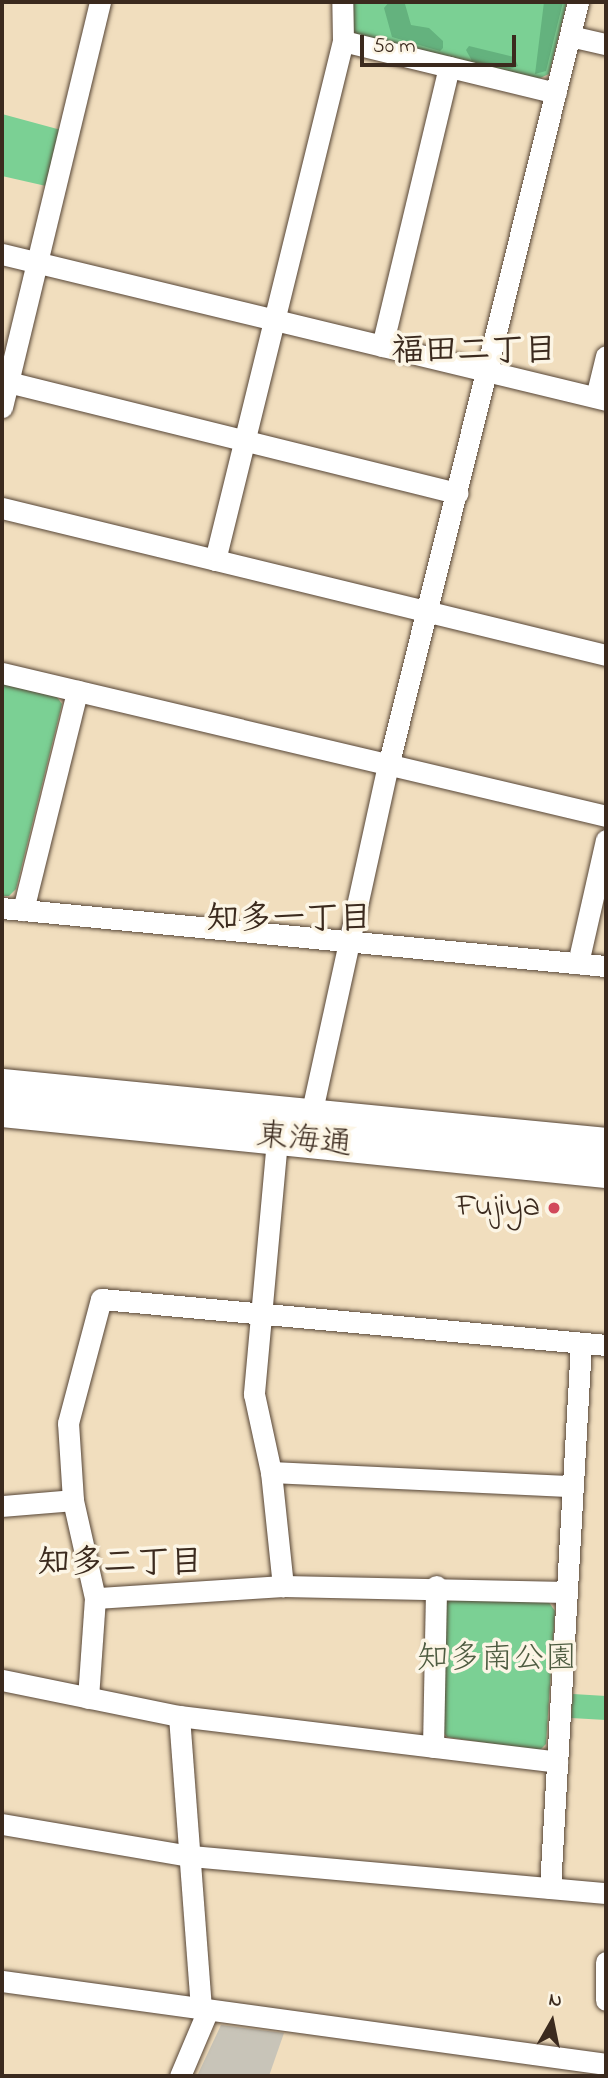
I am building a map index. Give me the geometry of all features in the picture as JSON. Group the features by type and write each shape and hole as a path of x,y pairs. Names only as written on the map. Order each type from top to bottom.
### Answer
{"main road":[{"name":"東海通","path":"2,1106 311,1115 606,1144"},
{"name":"東海通","path":"2,1106 277,1140 606,1171"}],"street":[{"path":"2,407 100,2"},
{"path":"215,560 343,41 342,2"},
{"path":"311,1115 388,766 489,372 578,2"},
{"path":"570,36 606,44"},
{"path":"343,41 556,93"},
{"path":"382,346 449,67"},
{"path":"2,254 601,398 606,356"},
{"path":"8,382 458,493"},
{"path":"2,508 606,655"},
{"path":"2,673 606,816"},
{"path":"77,691 12,909 606,966"},
{"path":"579,963 606,840"},
{"path":"277,1140 254,1394 271,1472 284,1586"},
{"path":"88,1698 95,1598 73,1500 68,1423 101,1299 263,1311 606,1345"},
{"path":"550,1888 581,1343"},
{"path":"271,1472 573,1486"},
{"path":"2,1506 73,1500"},
{"path":"95,1598 284,1586 436,1586 566,1592"},
{"path":"433,1747 436,1586"},
{"path":"2,1680 179,1716 556,1762"},
{"path":"179,1716 205,2009 180,2076"},
{"path":"2,1824 190,1856 606,1893"},
{"path":"606,1962 606,2000"},
{"path":"2,1981 606,2064"}],"shaded area":[{"path":"221,2025 284,2033 269,2076 197,2076"}],"green space":[{"path":"352,2 567,2 549,74 538,79 356,35 350,27"},
{"path":"389,2 405,4 411,25 429,28 443,41 443,48 440,51 392,37 384,8"},
{"path":"544,2 563,2 546,71 535,74"},
{"path":"469,46 514,57 518,66 510,69 472,61 466,50"},
{"path":"2,114 61,130 46,186 2,176"},
{"path":"2,683 57,697 62,704 16,889 9,896 2,896"},
{"name":"知多南公園","path":"450,1597 548,1601 555,1611 546,1744 539,1751 447,1737 441,1729 443,1604"},
{"path":"573,1694 606,1696 606,1720 571,1718"}],"place":[{"name":"Fujiya","path":"554,1208"}],"district":[{"name":"福田二丁目","path":"474,353"},
{"name":"知多一丁目","path":"289,921"},
{"name":"知多二丁目","path":"120,1565"}]}
